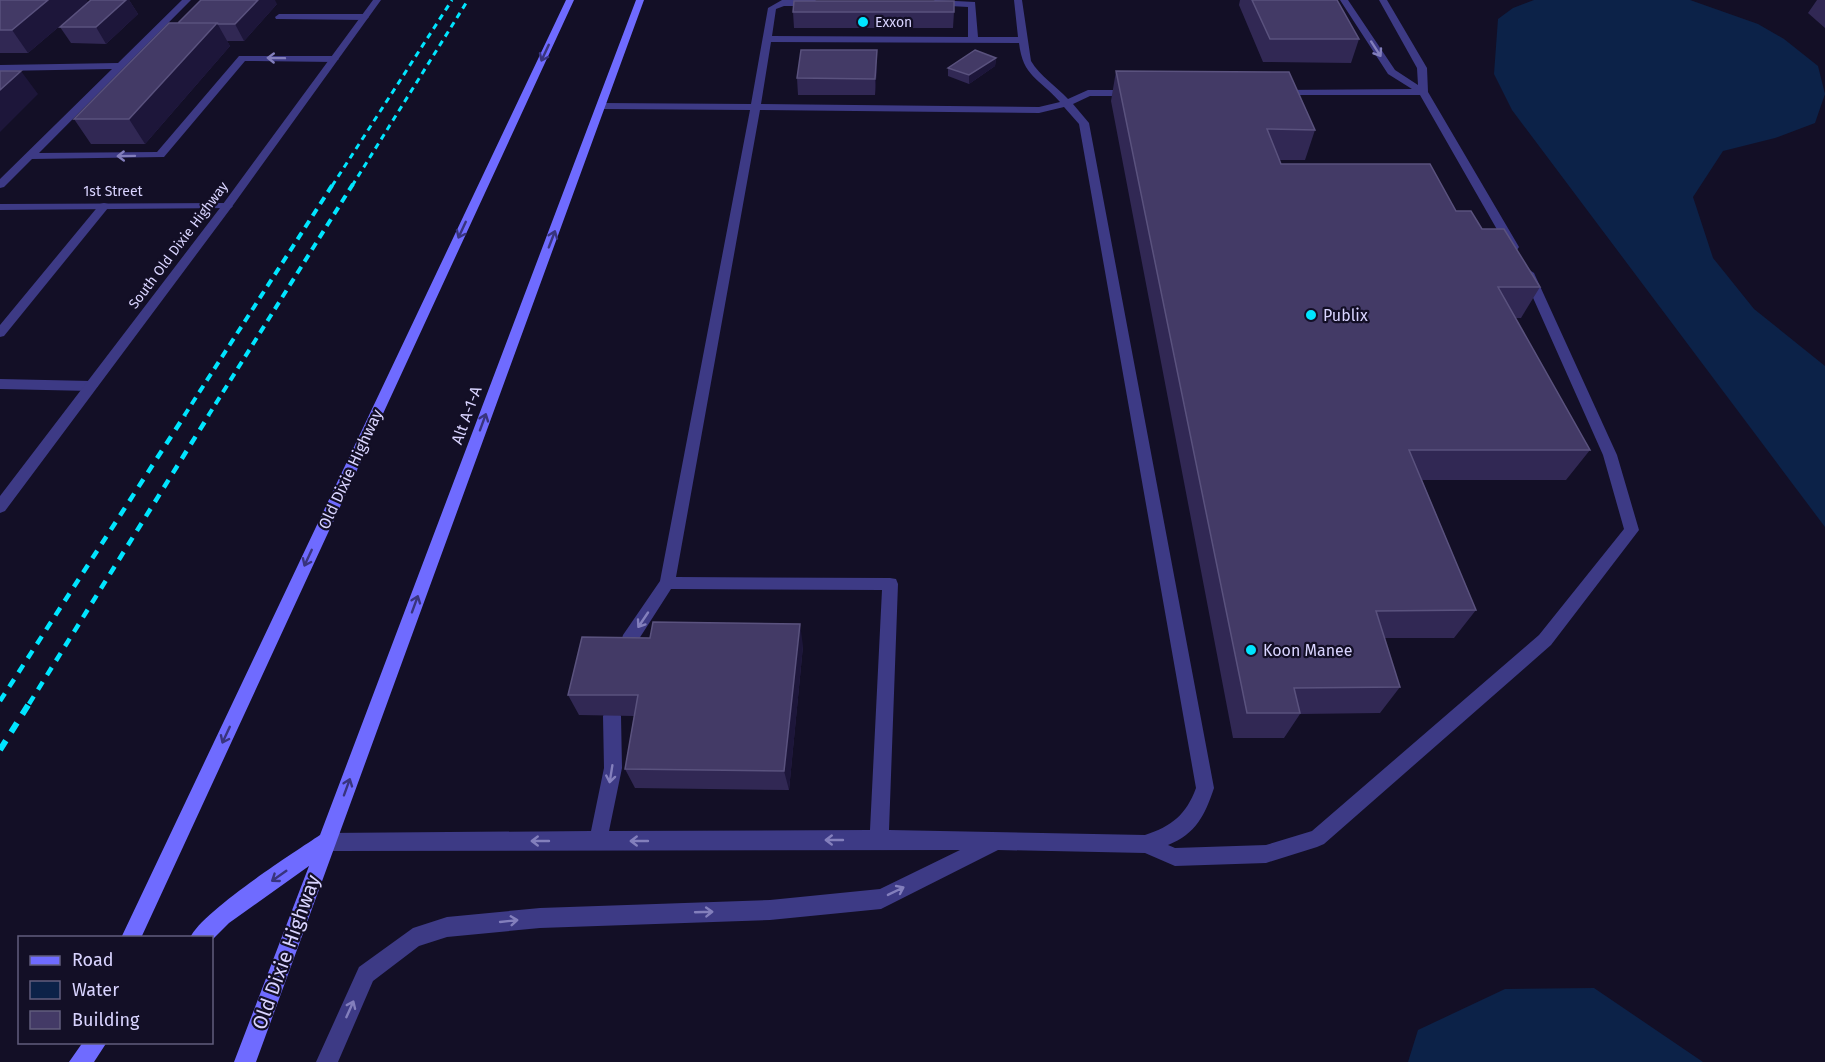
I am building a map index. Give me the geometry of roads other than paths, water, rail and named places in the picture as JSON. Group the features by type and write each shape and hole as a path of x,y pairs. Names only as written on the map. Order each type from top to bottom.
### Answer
{"main road":[{"name":"Old Dixie Highway","path":"132,936 570,0"},
{"name":"Alt A-1-A","path":"326,842 640,0"},
{"name":"Old Dixie Highway","path":"245,1062 326,842"},
{"path":"202,936 222,916 326,842"},
{"path":"73,1062 81,1044"},
{"path":"80,1062 95,1044"}],"street":[{"path":"0,185 187,0"},
{"name":"South Old Dixie Highway","path":"0,507 227,206 377,0"},
{"path":"326,842 879,839 1146,844 1179,832 1198,811 1205,788 1084,123 1052,87 1032,71 1026,61 1018,0"},
{"path":"1344,0 1391,72 1423,92"},
{"path":"1146,844 1175,857 1186,857 1266,854 1317,838 1545,640 1632,530 1610,455 1535,286 1423,92 1422,68 1383,0"},
{"path":"625,659 629,640 667,583 747,155 772,8 782,3 829,3"},
{"path":"924,3 972,4 973,40"},
{"path":"279,17 365,17"},
{"path":"767,39 1023,40"},
{"path":"28,156 160,155 242,58 334,59"},
{"path":"0,68 120,66"},
{"path":"1273,93 1423,92"},
{"path":"602,106 1039,110 1067,103 1088,93 1143,93"},
{"path":"0,333 104,206"},
{"name":"1st Street","path":"0,207 227,206"},
{"path":"0,384 91,386"},
{"path":"667,583 890,584 879,839"},
{"path":"598,841 613,768 612,716"},
{"path":"327,1062 366,974 413,938 447,927 540,918 770,910 881,899 997,841"}],"water":[{"path":"1534,0 1690,0 1758,24 1784,39 1818,66 1825,94 1815,123 1775,138 1723,151 1693,197 1713,258 1754,309 1825,366 1825,527 1512,110 1494,74 1498,19 1513,8"},
{"path":"1594,988 1703,1062 1408,1062 1418,1030 1505,989"}],"railway":[{"path":"332,186 452,0"},
{"path":"352,186 468,0"},
{"path":"184,416 333,184"},
{"path":"208,416 353,184"},
{"path":"0,701 185,415"},
{"path":"29,704 209,415"},
{"path":"0,750 30,702"}],"place":[{"name":"Exxon","path":"863,22"},
{"name":"Publix","path":"1311,315"},
{"name":"Koon Manee","path":"1251,650"}]}
